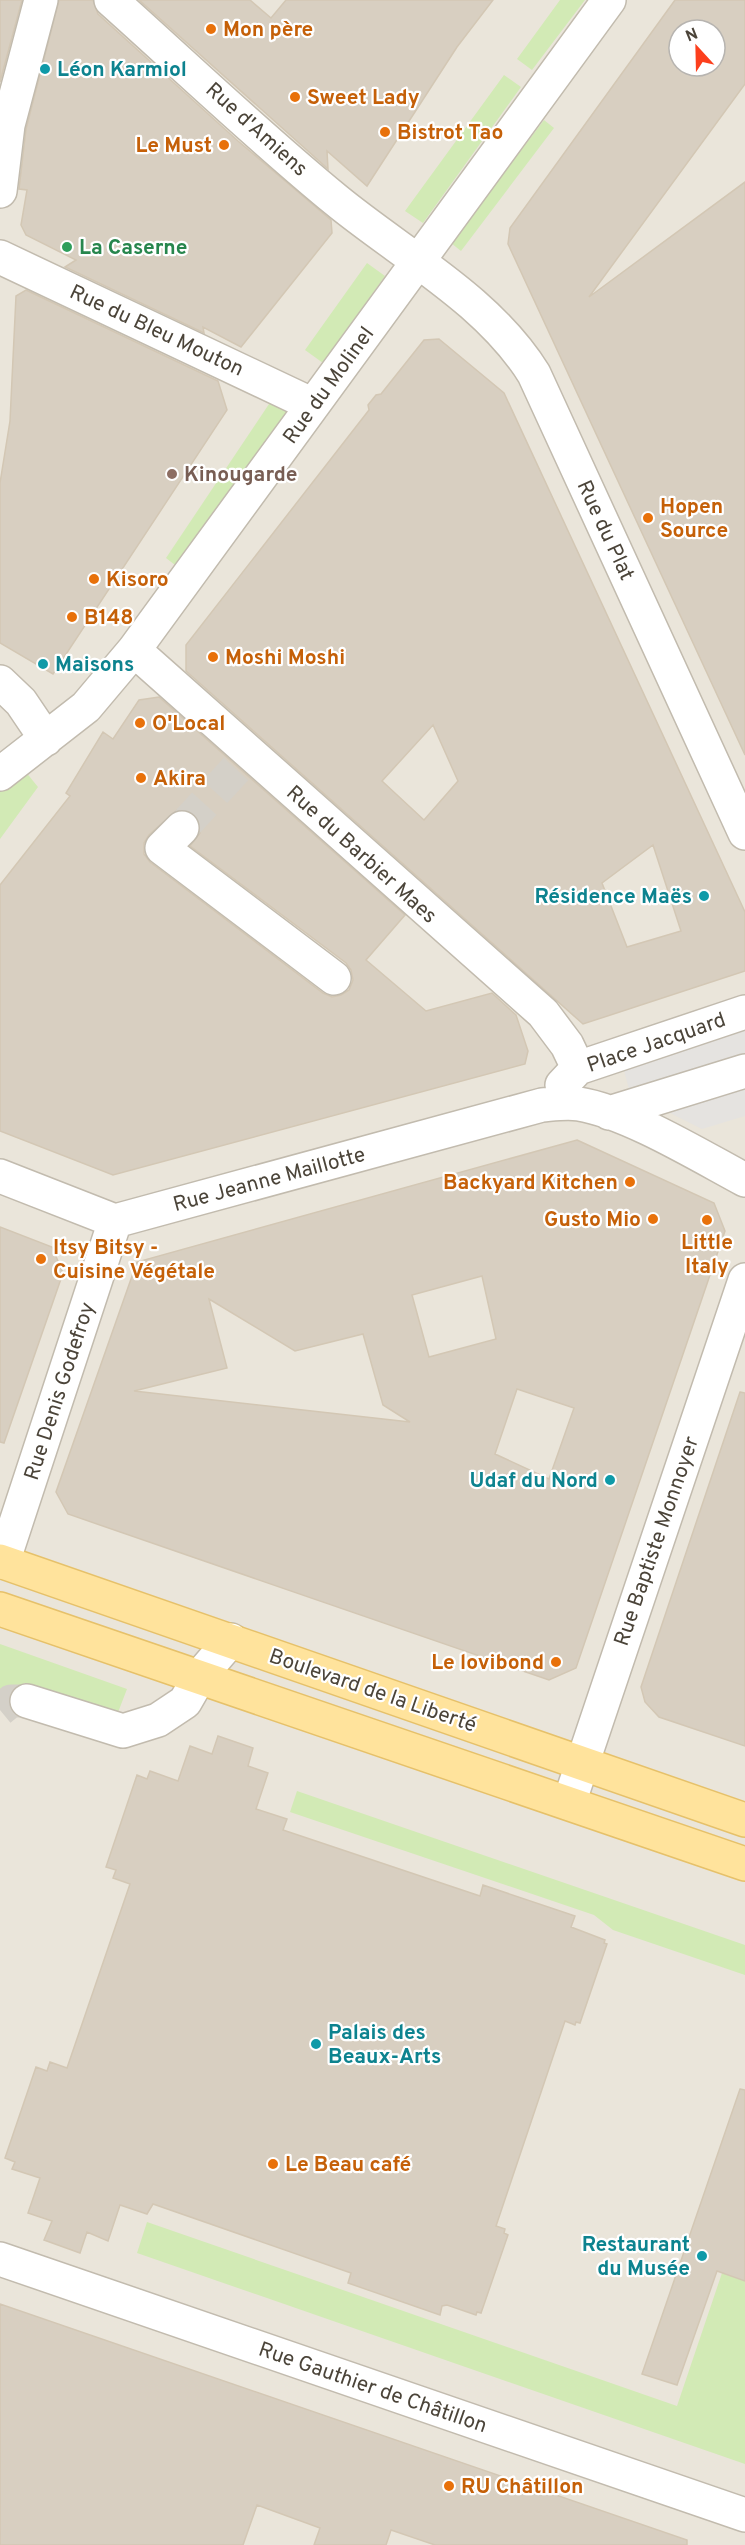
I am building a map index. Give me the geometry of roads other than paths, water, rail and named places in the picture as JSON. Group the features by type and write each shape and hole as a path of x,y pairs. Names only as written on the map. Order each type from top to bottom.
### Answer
{"main road":[{"name":"Boulevard de la Liberté","path":"1,1561 745,1820"},
{"name":"Boulevard de la Liberté","path":"0,1609 745,1864"}],"street":[{"path":"0,191 8,125 41,0"},
{"name":"Rue d'Amiens","path":"111,0 336,200 417,263"},
{"name":"Rue du Molinel","path":"0,774 46,739 101,692 609,0"},
{"name":"Rue du Bleu Mouton","path":"0,256 313,405"},
{"name":"Rue du Plat","path":"417,263 450,287 499,329 520,352 534,374 745,833"},
{"name":"Rue du Barbier Maes","path":"134,650 243,762 543,1013 567,1045 578,1068"},
{"path":"0,682 21,702 46,739"},
{"path":"182,828 162,848 334,978"},
{"name":"Place Jacquard","path":"542,1105 578,1068 745,1012"},
{"path":"609,1113 745,1071"},
{"name":"Place Jacquard","path":"542,1105 579,1104 623,1117 745,1180"},
{"name":"Rue Jeanne Maillotte","path":"115,1221 542,1105"},
{"path":"0,1176 115,1221"},
{"name":"Rue Denis Godefroy","path":"1,1561 115,1221"},
{"name":"Rue Baptiste Monnoyer","path":"568,1803 745,1280"},
{"path":"27,1701 123,1731 158,1720 185,1702 200,1676 231,1640"},
{"path":"0,2240 14,2264"},
{"name":"Rue Gauthier de Châtillon","path":"14,2264 745,2515"}],"tunnel":[{"path":"182,828 236,769"},
{"path":"0,1710 11,1701 27,1701"}],"place":[{"name":"Mon père","path":"211,29"},
{"name":"Léon Karmiol","path":"45,69"},
{"name":"Sweet Lady","path":"295,97"},
{"name":"Bistrot Tao","path":"385,132"},
{"name":"Le Must","path":"224,145"},
{"name":"La Caserne","path":"67,247"},
{"name":"Kinougarde","path":"172,474"},
{"name":"Hopen Source","path":"648,518"},
{"name":"Kisoro","path":"94,579"},
{"name":"B148","path":"72,617"},
{"name":"Moshi Moshi","path":"213,657"},
{"name":"Maisons","path":"43,664"},
{"name":"O'Local","path":"140,723"},
{"name":"Akira","path":"141,778"},
{"name":"Résidence Maës","path":"704,896"},
{"name":"Backyard Kitchen","path":"630,1182"},
{"name":"Gusto Mio","path":"653,1219"},
{"name":"Little Italy","path":"707,1220"},
{"name":"Itsy Bitsy - Cuisine Végétale","path":"41,1259"},
{"name":"Udaf du Nord","path":"610,1480"},
{"name":"Le lovibond","path":"556,1662"},
{"name":"Palais des Beaux-Arts","path":"316,2044"},
{"name":"Le Beau café","path":"273,2164"},
{"name":"Restaurant du Musée","path":"702,2256"},
{"name":"RU Châtillon","path":"449,2486"}]}
